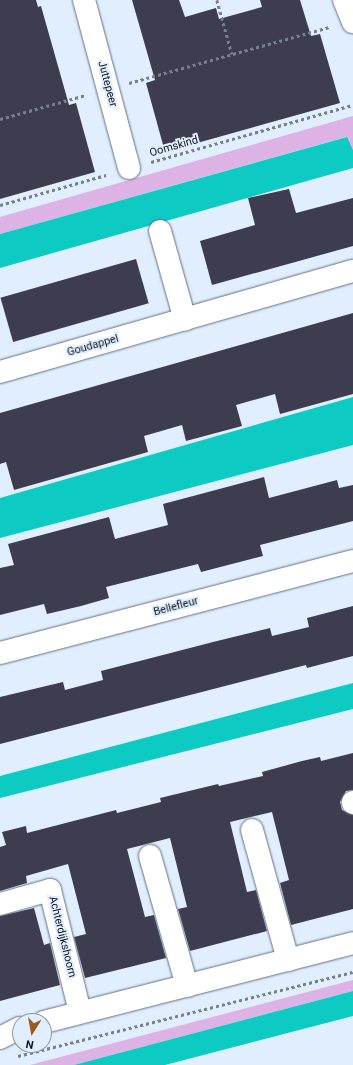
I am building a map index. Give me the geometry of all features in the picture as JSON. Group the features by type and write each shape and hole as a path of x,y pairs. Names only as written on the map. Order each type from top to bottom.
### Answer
{"street":[{"name":"Juttepeer","path":"84,0 129,168"},
{"path":"344,0 353,22"},
{"path":"160,231 185,320"},
{"name":"Goudappel","path":"0,372 353,271"},
{"name":"Bellefleur","path":"0,653 353,561"},
{"path":"252,830 288,960"},
{"path":"150,856 187,986"},
{"name":"Achterdijkshoorn","path":"0,904 50,890 80,1012"},
{"path":"52,1020 353,943"},
{"path":"0,1038 12,1032"}],"path":[{"path":"217,0 232,54"},
{"path":"0,118 353,22"},
{"name":"Oomskind","path":"0,205 353,105"},
{"path":"15,1056 353,972"}],"shaded area":[{"path":"353,116 353,150 346,137 0,234 0,217"},
{"path":"347,137 353,150 353,168 0,268 0,234"},
{"path":"353,397 353,445 0,538 0,498"},
{"path":"353,683 353,709 0,798 0,776"},
{"path":"353,980 353,991 74,1065 30,1065"},
{"path":"353,991 353,1016 165,1065 74,1065"}],"building":[{"path":"0,0 36,0 38,7 41,6 69,105 76,103 95,172 0,199"},
{"path":"132,0 179,0 185,17 216,8 219,19 262,7 260,0 300,0 311,36 320,34 340,103 165,152 146,83 155,80"},
{"path":"289,189 296,213 353,198 353,246 212,285 200,241 255,225 248,198"},
{"path":"136,259 149,303 13,342 0,298"},
{"path":"353,313 353,394 280,414 275,394 236,405 242,426 186,441 182,425 144,436 148,452 14,490 6,462 0,464 0,413"},
{"path":"264,477 269,498 337,480 339,488 353,485 353,521 260,545 263,556 201,572 198,564 106,587 109,598 81,606 47,614 44,604 0,615 0,568 14,565 8,544 109,517 115,539 168,525 163,504"},
{"path":"353,606 353,656 307,668 306,665 0,744 0,697 63,682 65,690 103,680 101,671 270,628 272,636 309,627 307,618"},
{"path":"353,753 353,790 346,791 340,802 342,810 353,815 353,909 291,925 280,883 289,880 272,812 230,822 247,892 256,890 267,931 190,951 178,909 187,907 170,838 127,849 145,917 154,915 166,958 85,978 74,937 86,934 68,864 26,876 27,883 0,891 0,847 6,845 2,832 26,826 27,833 116,810 117,813 161,802 160,798 218,784 219,786 263,776 262,772 302,761 320,757 321,761"},
{"path":"34,908 44,945 50,943 60,985 0,1001 0,916"}]}
